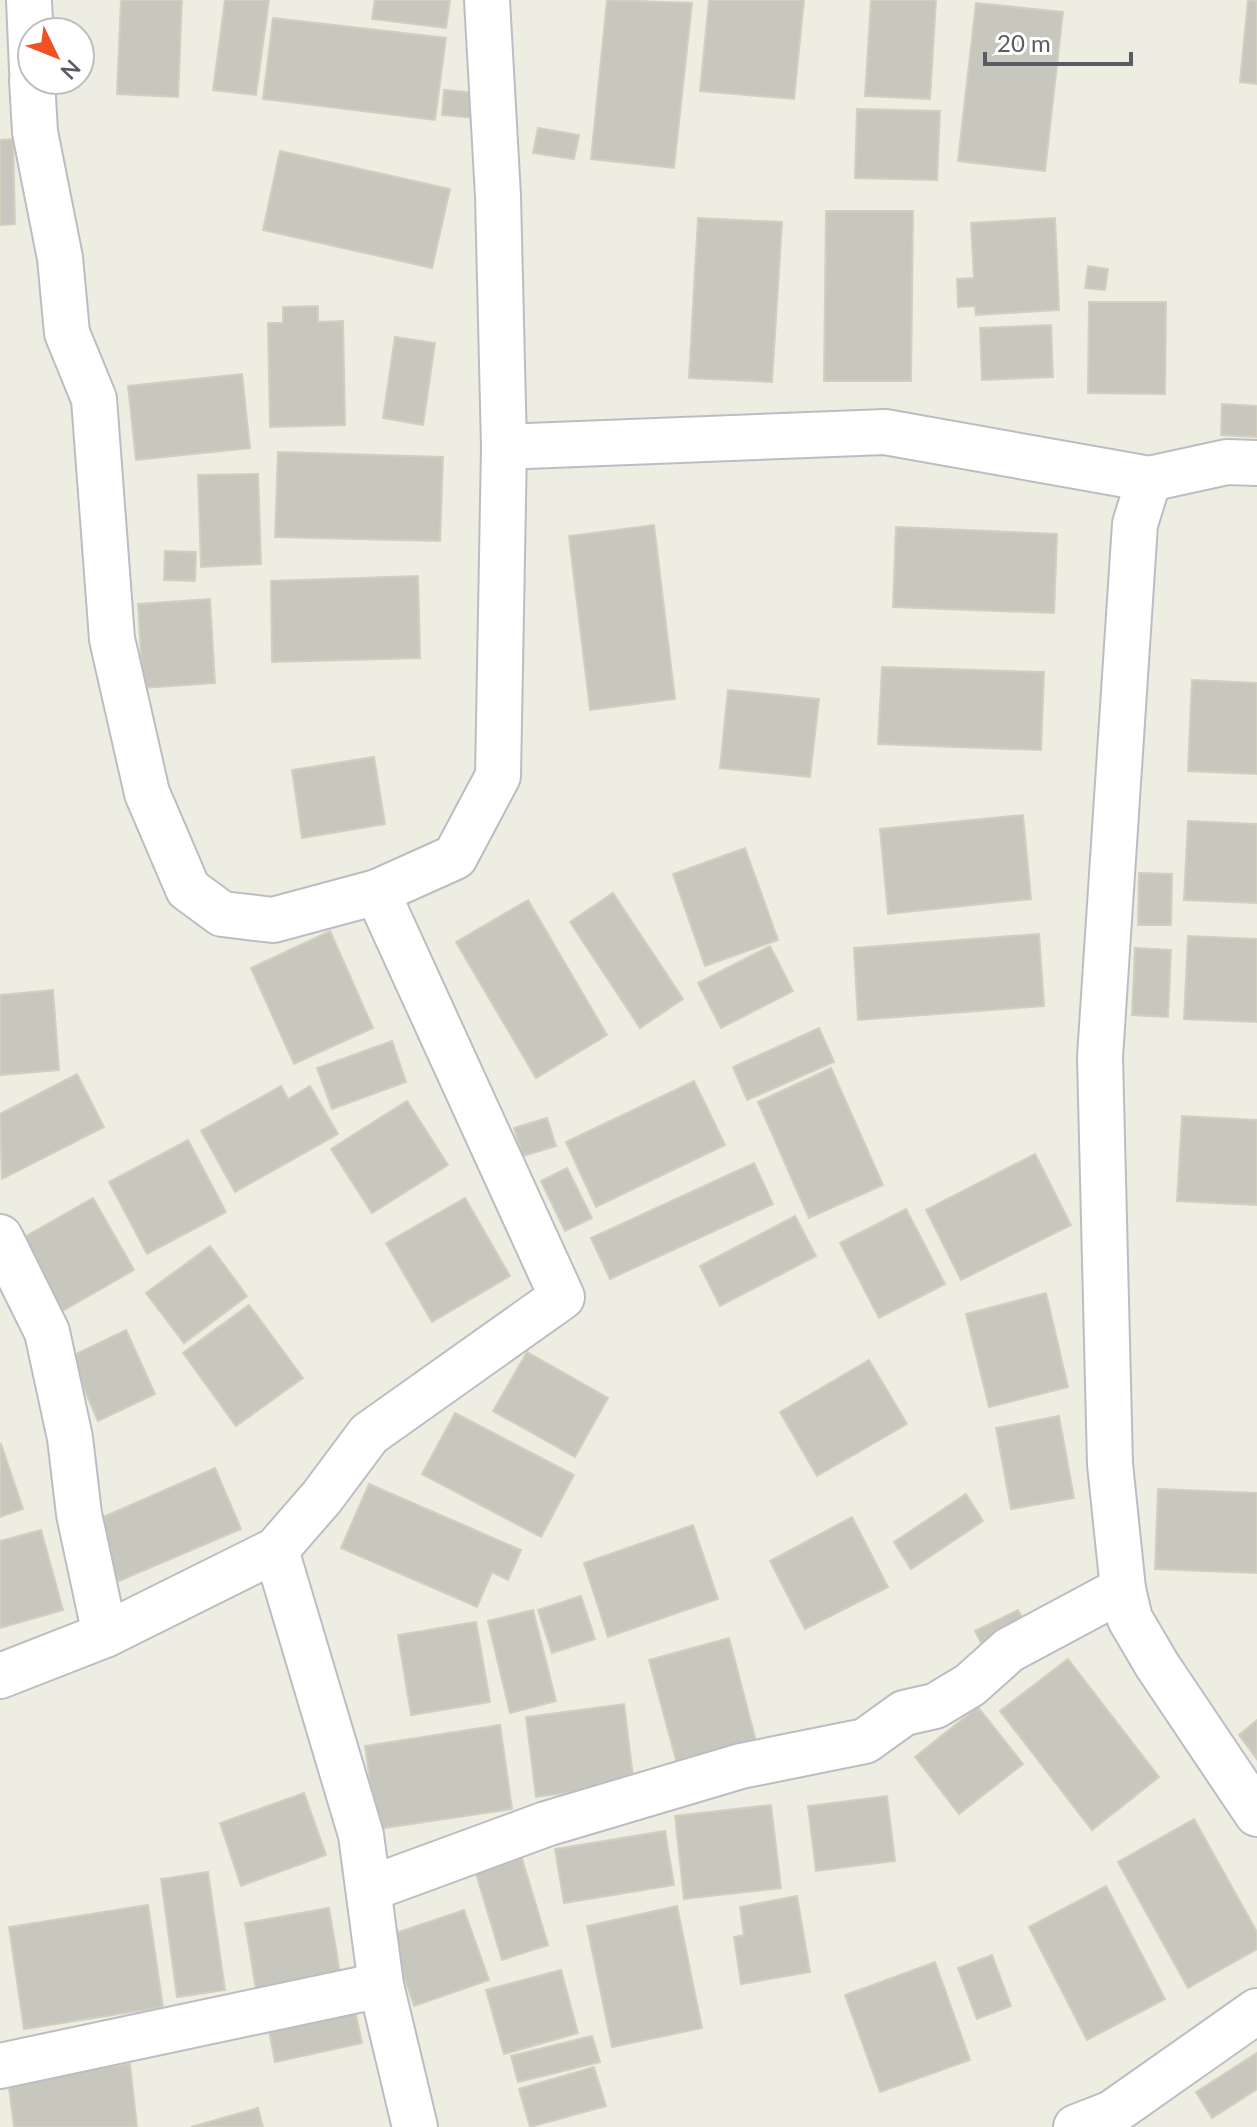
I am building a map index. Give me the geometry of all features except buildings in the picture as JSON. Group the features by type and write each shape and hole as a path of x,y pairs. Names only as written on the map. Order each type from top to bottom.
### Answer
{"street":[{"path":"33,96 35,132 60,258 67,333 94,399 112,639 147,793 188,889 222,914 273,920 377,892 455,857 498,776 504,447 498,196 487,0"},
{"path":"504,447 885,432 1149,479 1227,462 1257,463"},
{"path":"1149,479 1135,524 1100,1057 1110,1464 1123,1589 1130,1619 1157,1665 1257,1814"},
{"path":"0,1676 105,1635 276,1550 322,1497 369,1434 562,1297 377,892"},
{"path":"0,1237 47,1332 70,1438 79,1514 105,1635"},
{"path":"276,1550 361,1835 381,1985 415,2127"},
{"path":"369,1889 546,1824 741,1766 865,1741 904,1713 935,1706 970,1685 1009,1650 1123,1589"},
{"path":"0,2066 381,1985"},
{"path":"1076,2127 1112,2113 1257,2011"}]}
